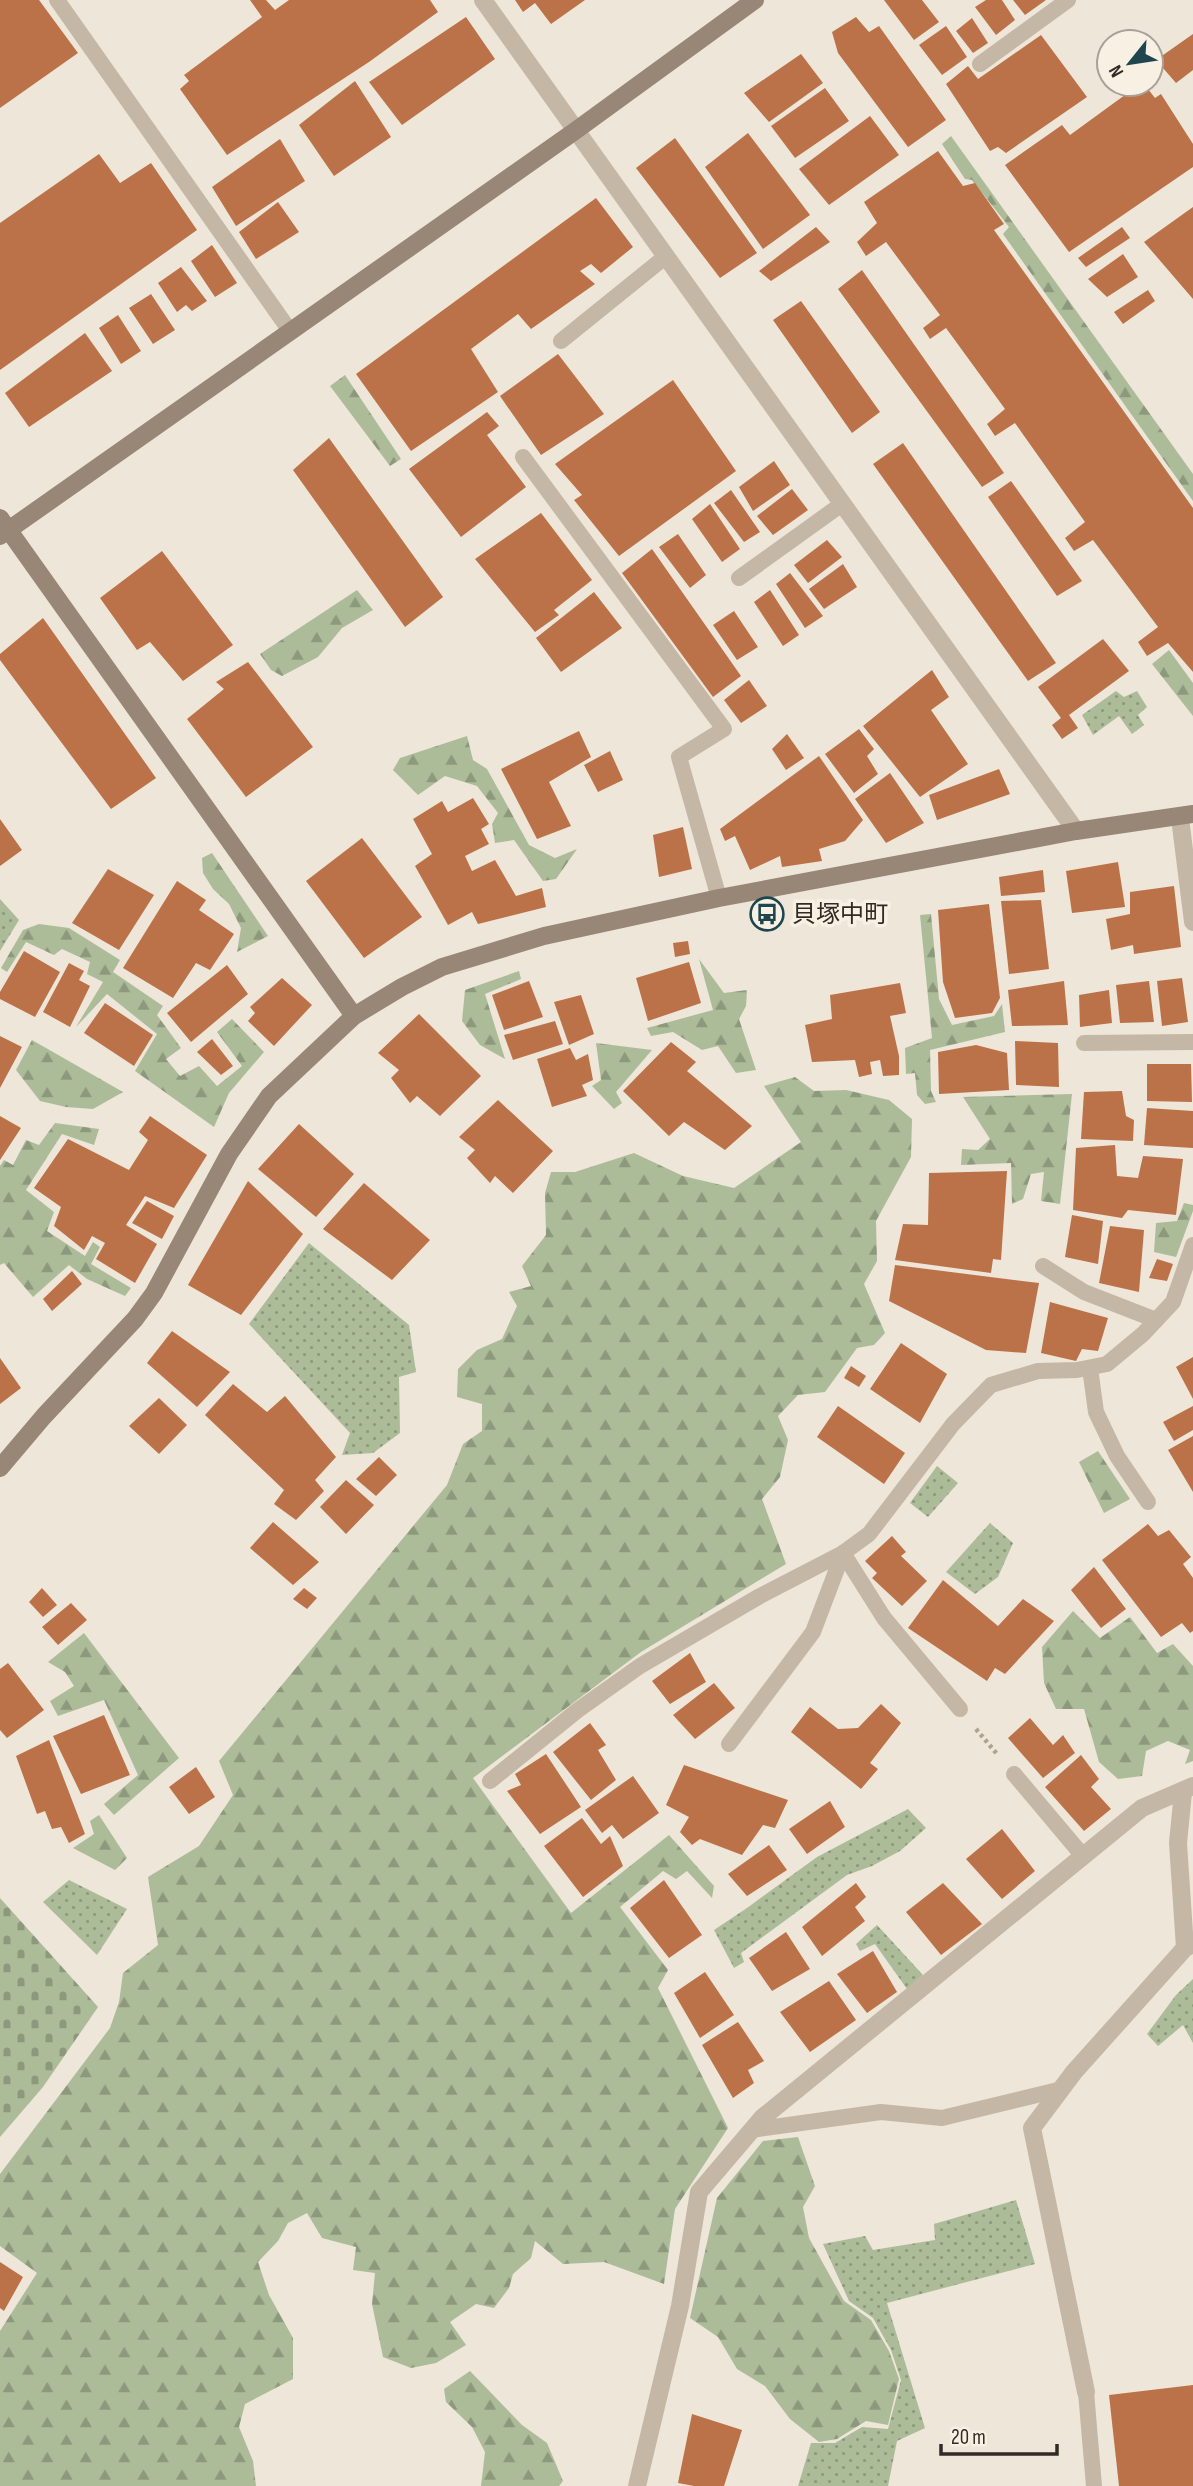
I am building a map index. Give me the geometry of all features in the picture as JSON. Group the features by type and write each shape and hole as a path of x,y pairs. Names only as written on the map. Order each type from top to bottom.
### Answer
{"street":[{"path":"483,0 1076,831"},
{"path":"354,1016 3,528 575,131 755,0"},
{"path":"0,1468 44,1416 135,1319 155,1293 229,1154 269,1096 354,1016 402,986 442,967 544,936 719,898 1076,831 1186,816 1193,922"},
{"path":"637,2486 680,2306 699,2192 762,2118 1142,1808 1188,1789"},
{"path":"1086,2392 1032,2127 1062,2089 1189,1946 1178,1843 1188,1789"}],"lane":[{"path":"57,0 290,331"},
{"path":"980,64 1068,0"},
{"path":"561,341 665,257"},
{"path":"523,457 724,729 678,757 719,898"},
{"path":"739,578 842,504"},
{"path":"1084,1043 1193,1042"},
{"path":"490,1781 578,1710 640,1666 760,1596 842,1553 869,1534 953,1424 990,1385 1038,1371 1090,1368 1107,1364 1173,1302 1193,1245"},
{"path":"1043,1266 1084,1292 1156,1320"},
{"path":"1090,1368 1096,1412 1117,1457 1148,1503"},
{"path":"842,1553 884,1618 960,1709"},
{"path":"729,1744 813,1632 842,1553"},
{"path":"1014,1774 1083,1856"},
{"path":"751,2130 881,2112 942,2118 1062,2089"},
{"path":"1086,2392 1094,2486"}],"path":[{"path":"960,1709 1014,1774"}],"green space":[{"path":"951,136 1193,474 1193,501 1003,234 1009,227 972,180 965,179 942,144"},
{"path":"345,375 401,459 390,466 330,386"},
{"path":"357,590 373,610 342,628 318,657 282,676 271,670 260,654"},
{"path":"1169,650 1193,683 1193,716 1152,664"},
{"path":"1116,691 1124,697 1137,691 1147,707 1138,715 1144,725 1132,734 1119,716 1093,735 1082,715"},
{"path":"467,736 473,760 487,769 529,845 555,858 577,849 556,879 543,881 514,840 495,843 492,824 498,813 477,786 445,776 418,795 393,770 400,758"},
{"path":"212,853 268,936 237,952 241,928 229,904 213,889 203,873 202,858"},
{"path":"0,899 19,920 0,951"},
{"path":"931,914 939,999 952,1025 994,1016 1002,1004 1005,1032 930,1050 931,1091 936,1102 925,1104 917,1095 915,1073 906,1074 905,1048 932,1038 920,915"},
{"path":"39,924 69,928 120,960 113,972 163,1006 157,1015 181,1048 166,1059 180,1076 199,1066 217,1086 242,1066 217,1032 232,1019 264,1052 229,1093 214,1127 135,1071 157,1034 107,994 76,1027 103,982 87,974 90,962 62,949 54,955 26,942 7,972 1,968 23,930"},
{"path":"699,959 724,993 747,990 746,1006 739,1019 756,1070 736,1073 718,1046 702,1050 673,1032 651,1036 647,1028 713,1010"},
{"path":"519,971 521,979 485,994 505,1059 480,1045 462,1021 465,990"},
{"path":"32,1040 123,1092 93,1109 40,1101 16,1070"},
{"path":"596,1043 652,1050 616,1092 622,1103 614,1109 592,1086 601,1080"},
{"path":"795,1077 814,1091 846,1090 889,1100 912,1119 911,1157 876,1221 877,1261 864,1284 885,1333 874,1345 857,1348 825,1392 798,1395 778,1416 788,1440 780,1477 762,1499 786,1564 641,1652 473,1778 571,1913 669,1835 714,1886 712,1898 687,1871 676,1879 663,1871 620,1907 668,1970 658,1988 728,2128 675,2209 664,2284 604,2262 563,2264 535,2241 531,2258 513,2274 509,2288 494,2308 476,2304 450,2322 466,2345 436,2363 411,2368 383,2357 372,2304 375,2273 353,2270 356,2247 322,2238 307,2213 288,2223 278,2241 258,2262 269,2295 293,2338 293,2379 245,2404 239,2427 253,2461 256,2486 0,2486 0,2331 37,2273 0,2246 0,2174 110,2028 119,2002 123,1973 158,1945 148,1877 199,1846 233,1795 219,1761 447,1485 463,1444 482,1431 482,1404 457,1397 458,1369 477,1350 502,1339 517,1306 509,1292 531,1286 522,1266 546,1235 545,1193 551,1172 575,1172 634,1153 683,1176 734,1188 801,1142 764,1086"},
{"path":"1072,1094 1060,1204 1041,1201 1044,1172 1031,1174 1023,1199 1012,1204 1011,1163 961,1165 962,1149 978,1150 990,1139 963,1097"},
{"path":"55,1123 99,1129 94,1145 62,1134 26,1190 54,1212 47,1231 85,1256 93,1242 100,1247 91,1264 131,1288 125,1296 87,1279 69,1265 33,1297 4,1263 0,1265 0,1166 4,1160 13,1165 26,1140 39,1145"},
{"path":"1184,1203 1193,1205 1193,1211 1176,1257 1154,1252 1156,1223 1177,1221"},
{"path":"309,1243 409,1325 416,1372 399,1377 400,1433 373,1453 342,1455 350,1433 249,1324"},
{"path":"1098,1451 1130,1499 1104,1513 1079,1462"},
{"path":"937,1466 958,1483 928,1517 910,1503"},
{"path":"990,1523 1013,1543 998,1577 975,1594 946,1572"},
{"path":"1073,1611 1100,1638 1130,1617 1157,1653 1173,1644 1193,1666 1193,1761 1185,1764 1190,1750 1168,1741 1146,1751 1142,1776 1118,1779 1099,1762 1084,1709 1056,1709 1044,1683 1042,1647"},
{"path":"84,1633 179,1758 114,1815 104,1804 138,1775 104,1700 58,1716 50,1701 74,1686 65,1672 48,1662"},
{"path":"908,1809 926,1828 900,1851 872,1866 847,1875 741,1953 744,1962 734,1968 714,1930 817,1857"},
{"path":"99,1815 127,1858 115,1870 73,1848 94,1834 90,1821"},
{"path":"69,1880 127,1909 97,1955 43,1902"},
{"path":"0,1898 98,2007 43,2087 0,2137"},
{"path":"877,1925 923,1975 907,1989 875,1944 860,1951 856,1944"},
{"path":"1193,1979 1193,2043 1183,2025 1158,2046 1147,2034 1176,1995"},
{"path":"798,2137 815,2186 803,2207 809,2238 844,2301 871,2320 889,2351 899,2379 888,2425 866,2421 837,2439 819,2442 790,2419 765,2386 737,2369 718,2337 690,2318 717,2198 763,2141"},
{"path":"1016,2200 1035,2264 887,2303 925,2428 897,2441 888,2486 798,2486 811,2443 835,2443 862,2427 888,2429 901,2380 891,2350 873,2318 849,2301 823,2244 865,2236 873,2250 935,2240 934,2224"},
{"path":"470,2371 522,2425 547,2443 563,2481 559,2486 481,2486 485,2452 472,2427 446,2402 444,2389"}],"building":[{"path":"0,0 39,0 78,53 0,108"},
{"path":"250,0 266,0 275,10 289,0 430,0 438,12 369,62 227,155 180,89 189,81 184,75 262,17"},
{"path":"515,0 585,0 551,24 535,3 523,12"},
{"path":"884,0 922,0 939,22 914,40"},
{"path":"986,0 1002,0 1015,20 996,35 975,7"},
{"path":"1013,0 1046,0 1025,15"},
{"path":"466,17 495,59 402,125 369,82"},
{"path":"856,17 869,32 879,26 946,120 908,147 838,53 832,32"},
{"path":"972,18 988,43 973,53 956,31"},
{"path":"946,26 967,57 942,75 919,45"},
{"path":"1193,34 1193,70 1176,83 1165,70 1165,54"},
{"path":"1041,35 1087,97 1006,153 998,147 990,151 946,84 968,66 978,79"},
{"path":"801,54 823,83 769,122 744,93"},
{"path":"355,81 391,137 334,176 299,125"},
{"path":"825,88 849,121 795,158 771,126"},
{"path":"1121,98 1164,98 1193,144 1193,167 1069,252 1005,165 1062,125 1070,135"},
{"path":"870,116 899,155 829,205 799,169"},
{"path":"748,133 810,215 763,249 705,167"},
{"path":"675,138 757,253 720,278 636,168"},
{"path":"280,139 305,181 236,226 212,187"},
{"path":"938,151 963,186 975,183 1004,224 994,230 1193,508 1193,672 1168,643 1147,656 1138,642 1158,627 1093,540 1074,551 1065,538 1085,522 1015,423 995,436 987,424 1005,409 946,328 930,339 923,328 940,315 886,242 866,256 857,242 877,223 864,202"},
{"path":"99,154 120,183 151,163 197,230 0,370 0,223"},
{"path":"596,198 633,247 601,273 591,264 580,271 595,284 531,329 518,314 471,349 498,392 411,451 356,374"},
{"path":"278,202 299,232 256,259 239,232"},
{"path":"1193,207 1193,299 1144,242"},
{"path":"816,227 830,242 771,281 759,271"},
{"path":"1122,227 1130,238 1086,267 1078,258"},
{"path":"212,245 237,283 215,297 191,261"},
{"path":"1123,254 1138,277 1107,297 1088,279"},
{"path":"181,267 207,301 192,311 186,305 177,312 158,283"},
{"path":"862,270 1004,473 982,487 838,289"},
{"path":"1148,290 1155,301 1123,324 1114,312"},
{"path":"151,294 175,330 153,344 129,308"},
{"path":"801,301 880,412 852,433 773,320"},
{"path":"118,315 141,351 121,364 99,328"},
{"path":"85,333 112,371 29,427 5,393"},
{"path":"558,354 604,414 541,455 500,396"},
{"path":"673,380 736,471 619,556 574,500 582,495 555,464"},
{"path":"487,412 499,426 487,435 526,487 461,537 409,469"},
{"path":"329,438 443,597 405,627 293,470"},
{"path":"903,443 1056,663 1028,681 873,464"},
{"path":"774,461 790,485 753,511 739,487"},
{"path":"1011,481 1082,581 1057,596 988,497"},
{"path":"792,489 808,510 773,535 757,516"},
{"path":"731,490 760,532 744,542 714,503"},
{"path":"710,504 740,549 722,562 692,519"},
{"path":"541,513 592,580 554,610 559,615 535,632 475,559"},
{"path":"678,534 706,575 690,588 659,547"},
{"path":"827,540 842,557 808,583 794,565"},
{"path":"652,549 741,676 713,697 622,573"},
{"path":"162,551 233,645 183,681 150,642 137,650 100,598"},
{"path":"843,564 857,587 824,609 809,589"},
{"path":"790,573 823,616 805,628 776,584"},
{"path":"770,590 799,635 783,646 754,602"},
{"path":"594,592 622,628 561,672 536,638"},
{"path":"734,611 758,647 737,660 713,625"},
{"path":"43,618 156,778 111,809 0,660 0,654"},
{"path":"1103,639 1129,671 1069,715 1078,728 1062,739 1052,725 1061,718 1038,687"},
{"path":"248,662 313,747 246,797 187,719 224,689 216,682"},
{"path":"932,670 949,697 931,710 968,764 920,797 863,726"},
{"path":"749,680 767,706 741,723 724,700"},
{"path":"859,729 874,749 867,756 878,774 854,793 825,754"},
{"path":"579,731 591,757 549,782 571,826 537,839 501,769"},
{"path":"787,734 804,758 786,770 772,749"},
{"path":"610,751 623,780 598,792 584,765"},
{"path":"819,756 863,820 845,841 819,849 822,861 782,867 780,856 750,870 735,836 725,841 720,829"},
{"path":"999,769 1010,794 937,820 929,795"},
{"path":"890,773 924,823 886,843 855,799"},
{"path":"473,798 489,824 481,829 489,844 465,856 472,871 495,860 516,896 542,888 546,907 478,924 472,912 448,925 415,866 432,854 413,819 442,801 448,812"},
{"path":"0,819 22,850 0,866"},
{"path":"683,827 692,869 659,877 653,835"},
{"path":"362,838 422,917 364,958 306,881"},
{"path":"1118,862 1125,907 1072,913 1066,871"},
{"path":"108,869 154,895 119,950 72,923"},
{"path":"1043,870 1045,892 1001,896 999,877"},
{"path":"177,881 206,900 199,910 234,934 210,970 196,963 173,998 123,968"},
{"path":"1174,886 1181,947 1134,954 1133,945 1111,950 1106,919 1130,914 1130,892"},
{"path":"1041,900 1049,969 1009,974 1001,901"},
{"path":"989,904 1000,998 992,1013 955,1018 943,982 938,910"},
{"path":"688,941 690,954 675,957 673,943"},
{"path":"24,951 60,972 35,1017 0,999 0,992"},
{"path":"689,962 701,1003 648,1021 636,978"},
{"path":"69,963 84,971 79,980 90,986 70,1027 43,1012"},
{"path":"227,965 248,994 191,1042 167,1013"},
{"path":"282,978 312,1005 274,1046 248,1021 255,1013 250,1007"},
{"path":"1182,978 1188,1022 1162,1026 1157,981"},
{"path":"529,981 543,1017 504,1030 492,995"},
{"path":"1064,981 1068,1025 1012,1026 1008,990"},
{"path":"1149,981 1154,1022 1120,1023 1116,985"},
{"path":"900,983 906,1013 890,1016 899,1056 899,1075 883,1076 880,1060 870,1062 872,1074 859,1077 855,1060 812,1062 805,1025 832,1019 830,995"},
{"path":"1109,990 1112,1023 1080,1027 1079,995"},
{"path":"581,995 594,1034 569,1045 554,1002"},
{"path":"105,1003 153,1035 134,1066 84,1033"},
{"path":"419,1014 481,1076 440,1116 417,1096 410,1103 391,1078 399,1070 378,1053"},
{"path":"555,1021 563,1044 513,1060 504,1035"},
{"path":"0,1036 22,1047 0,1088"},
{"path":"212,1039 233,1066 221,1075 197,1052"},
{"path":"1015,1041 1058,1043 1059,1087 1016,1085"},
{"path":"671,1042 696,1062 687,1071 752,1126 725,1150 684,1122 669,1136 623,1091"},
{"path":"976,1045 1007,1053 1009,1090 939,1094 938,1052"},
{"path":"570,1048 576,1060 588,1054 593,1080 582,1085 587,1096 552,1107 537,1059"},
{"path":"1147,1064 1191,1064 1192,1102 1147,1101"},
{"path":"1122,1091 1126,1116 1134,1120 1133,1141 1081,1139 1084,1092"},
{"path":"498,1100 553,1151 513,1193 495,1176 490,1183 467,1158 475,1150 459,1137"},
{"path":"1147,1108 1193,1111 1193,1148 1144,1145"},
{"path":"0,1116 21,1128 0,1160"},
{"path":"150,1116 207,1155 174,1208 145,1196 126,1225 157,1244 135,1283 96,1259 105,1243 92,1236 84,1250 54,1226 61,1207 34,1188 68,1139 129,1170 148,1140 139,1132"},
{"path":"299,1124 354,1174 316,1217 258,1169"},
{"path":"1115,1145 1117,1176 1138,1178 1143,1156 1183,1159 1176,1215 1128,1210 1122,1218 1073,1210 1076,1148"},
{"path":"1007,1171 1001,1260 993,1259 991,1273 895,1260 903,1224 928,1225 929,1173"},
{"path":"248,1181 303,1234 241,1315 188,1285"},
{"path":"364,1183 430,1240 392,1280 323,1229"},
{"path":"147,1201 174,1216 162,1239 132,1223"},
{"path":"1072,1215 1103,1221 1098,1264 1065,1257"},
{"path":"1110,1226 1144,1230 1139,1292 1099,1283"},
{"path":"1157,1259 1173,1264 1167,1281 1149,1278"},
{"path":"895,1265 1039,1283 1026,1353 986,1350 889,1301"},
{"path":"72,1271 82,1284 52,1311 43,1299"},
{"path":"1050,1302 1108,1318 1098,1351 1082,1349 1076,1361 1041,1353"},
{"path":"172,1331 230,1372 197,1407 147,1363"},
{"path":"901,1343 947,1374 920,1423 870,1389"},
{"path":"1193,1357 1193,1399 1176,1367"},
{"path":"0,1358 21,1388 0,1404"},
{"path":"851,1366 866,1376 859,1387 844,1378"},
{"path":"233,1384 267,1412 285,1396 336,1457 315,1480 324,1491 296,1520 274,1504 284,1490 205,1415"},
{"path":"159,1398 187,1425 159,1454 129,1426"},
{"path":"838,1406 905,1453 884,1484 817,1437"},
{"path":"1193,1406 1193,1430 1174,1441 1163,1422"},
{"path":"1193,1436 1193,1492 1168,1450"},
{"path":"379,1457 397,1475 376,1496 356,1479"},
{"path":"346,1480 374,1505 346,1534 320,1507"},
{"path":"273,1522 319,1562 293,1585 250,1548"},
{"path":"1148,1524 1158,1536 1169,1530 1191,1557 1183,1564 1193,1578 1193,1631 1190,1633 1182,1623 1161,1637 1102,1560"},
{"path":"892,1536 906,1552 901,1556 927,1581 902,1606 872,1578 877,1573 865,1561"},
{"path":"1094,1567 1126,1609 1101,1628 1071,1590"},
{"path":"943,1580 998,1626 1023,1599 1054,1621 1005,1674 995,1668 987,1681 908,1628"},
{"path":"42,1588 57,1605 43,1617 29,1602"},
{"path":"304,1588 317,1598 307,1609 293,1599"},
{"path":"71,1603 87,1620 58,1645 42,1627"},
{"path":"690,1653 706,1682 670,1704 652,1681"},
{"path":"8,1663 44,1710 7,1738 0,1730 0,1669"},
{"path":"714,1683 735,1708 695,1739 673,1715"},
{"path":"881,1704 901,1723 870,1763 878,1769 861,1789 791,1732 810,1707 838,1729 858,1728"},
{"path":"104,1715 130,1775 81,1794 53,1736"},
{"path":"1030,1718 1053,1745 1063,1735 1075,1753 1043,1778 1008,1738"},
{"path":"590,1723 606,1745 598,1750 616,1780 591,1800 553,1752"},
{"path":"49,1740 85,1834 69,1843 61,1827 52,1829 45,1811 37,1814 16,1756"},
{"path":"546,1754 581,1807 540,1834 507,1791 521,1785 515,1774"},
{"path":"1081,1755 1099,1779 1091,1787 1111,1809 1084,1831 1045,1787"},
{"path":"684,1765 788,1800 775,1828 763,1825 742,1855 700,1839 692,1845 680,1832 689,1817 666,1805"},
{"path":"196,1767 215,1797 189,1814 169,1787"},
{"path":"633,1776 659,1813 623,1839 612,1825 602,1833 585,1810"},
{"path":"830,1801 845,1827 807,1854 789,1829"},
{"path":"582,1818 601,1844 610,1836 623,1866 583,1897 544,1846"},
{"path":"1002,1829 1035,1871 1002,1899 966,1859"},
{"path":"769,1845 787,1870 747,1896 728,1874"},
{"path":"664,1880 702,1935 669,1958 630,1908"},
{"path":"856,1883 866,1897 855,1907 865,1921 822,1956 802,1927"},
{"path":"943,1883 982,1924 941,1955 906,1912"},
{"path":"786,1932 810,1969 772,1991 749,1958"},
{"path":"873,1951 897,1992 867,2013 837,1974"},
{"path":"705,1972 734,2015 700,2038 674,1993"},
{"path":"829,1981 856,2020 810,2052 780,2012"},
{"path":"738,2022 764,2061 748,2070 754,2083 733,2098 702,2045"},
{"path":"0,2262 23,2277 4,2311 0,2308"},
{"path":"1193,2385 1193,2486 1119,2486 1109,2395"},
{"path":"692,2414 742,2430 724,2486 678,2483"}],"place":[{"name":"貝塚中町","path":"767,914"}]}
